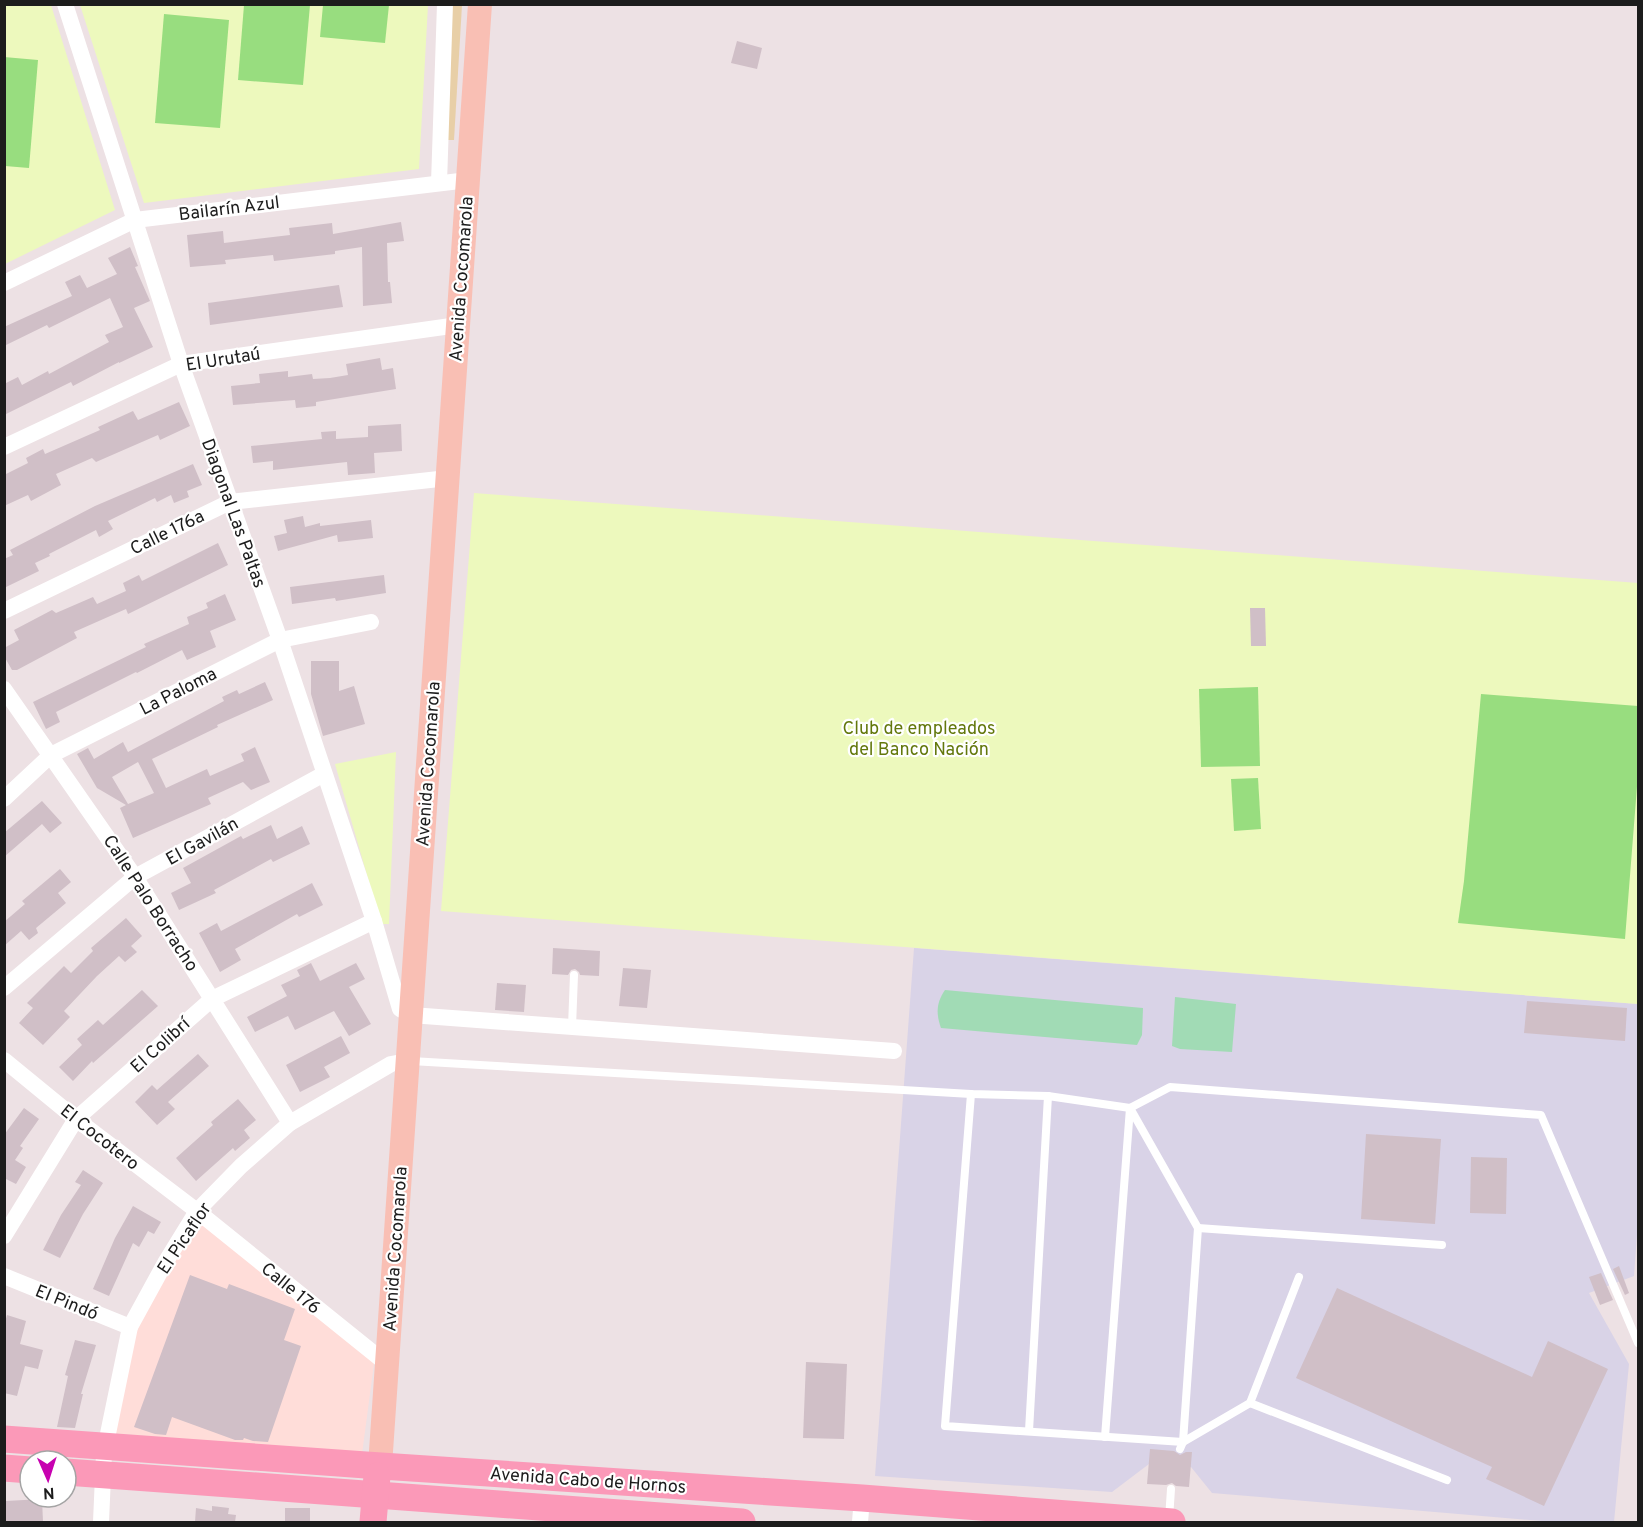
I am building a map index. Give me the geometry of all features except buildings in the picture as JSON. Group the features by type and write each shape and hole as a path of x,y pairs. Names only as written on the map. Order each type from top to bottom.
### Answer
{"main road":[{"name":"Avenida Cocomarola","path":"374,1522 380,1466 480,4"},
{"name":"Avenida Cabo de Hornos","path":"4,1438 380,1466 861,1510 1170,1522"},
{"name":"Avenida Cabo de Hornos","path":"78,1473 376,1494 611,1518 741,1522"}],"street":[{"name":"Diagonal Las Paltas","path":"65,4 181,364 280,640 374,921 400,1009 411,1015"},
{"path":"439,183 445,4"},
{"name":"Bailarín Azul","path":"4,283 135,220 468,180"},
{"name":"El Urutaú","path":"4,447 181,364 458,325"},
{"name":"Calle 176a","path":"4,611 230,502 448,478"},
{"name":"La Paloma","path":"4,799 51,755 280,640 371,622"},
{"name":"Calle Palo Borracho","path":"4,689 135,877 290,1123"},
{"name":"El Gavilán","path":"4,988 135,877 324,774"},
{"name":"El Colibrí","path":"4,1236 76,1119 212,999 374,921"},
{"path":"411,1015 894,1052"},
{"name":"El Cocotero","path":"4,1060 76,1119 197,1211"},
{"name":"El Picaflor","path":"101,1522 102,1465 130,1327 197,1211 241,1166 290,1123 391,1064 407,1060"},
{"name":"Calle 176","path":"197,1211 387,1364"},
{"name":"El Pindó","path":"4,1276 130,1327"}],"lane":[{"path":"572,1027 574,975"},
{"path":"407,1060 971,1094 1048,1096 1130,1108 1170,1087 1541,1115 1638,1343"},
{"path":"971,1094 945,1426 1105,1437 1181,1445 1250,1403 1299,1276"},
{"path":"1029,1431 1048,1096"},
{"path":"1130,1108 1198,1228 1181,1445"},
{"path":"1105,1437 1130,1108"},
{"path":"1198,1228 1442,1245"},
{"path":"1250,1403 1448,1480"},
{"path":"1170,1522 1171,1489"}],"shaded area":[{"path":"450,5 462,5 454,140 442,140"},
{"path":"914,948 1638,1004 1638,1221 1634,1276 1589,1293 1629,1364 1614,1522 1554,1522 1212,1493 1191,1467 1149,1464 1112,1492 875,1476"},
{"path":"945,990 1143,1008 1142,1035 1137,1045 941,1028 938,1009"},
{"path":"1175,997 1236,1004 1232,1052 1180,1049 1172,1046"},
{"path":"197,1211 375,1356 362,1454 110,1433 137,1327"}],"green space":[{"path":"5,5 51,5 115,210 5,264"},
{"path":"80,5 428,5 419,169 144,203"},
{"path":"244,5 310,5 303,85 238,80"},
{"path":"323,5 389,5 385,43 320,37"},
{"path":"164,14 229,20 220,128 155,123"},
{"path":"4,57 38,60 29,168 5,166"},
{"name":"Club de empleados del Banco Nación","path":"474,493 1638,583 1638,1004 441,911"},
{"path":"1258,687 1260,766 1201,767 1199,689"},
{"path":"1481,694 1638,706 1638,774 1625,939 1458,923"},
{"path":"396,752 389,924 381,924 335,764"},
{"path":"1258,778 1261,829 1234,831 1231,779"}]}
